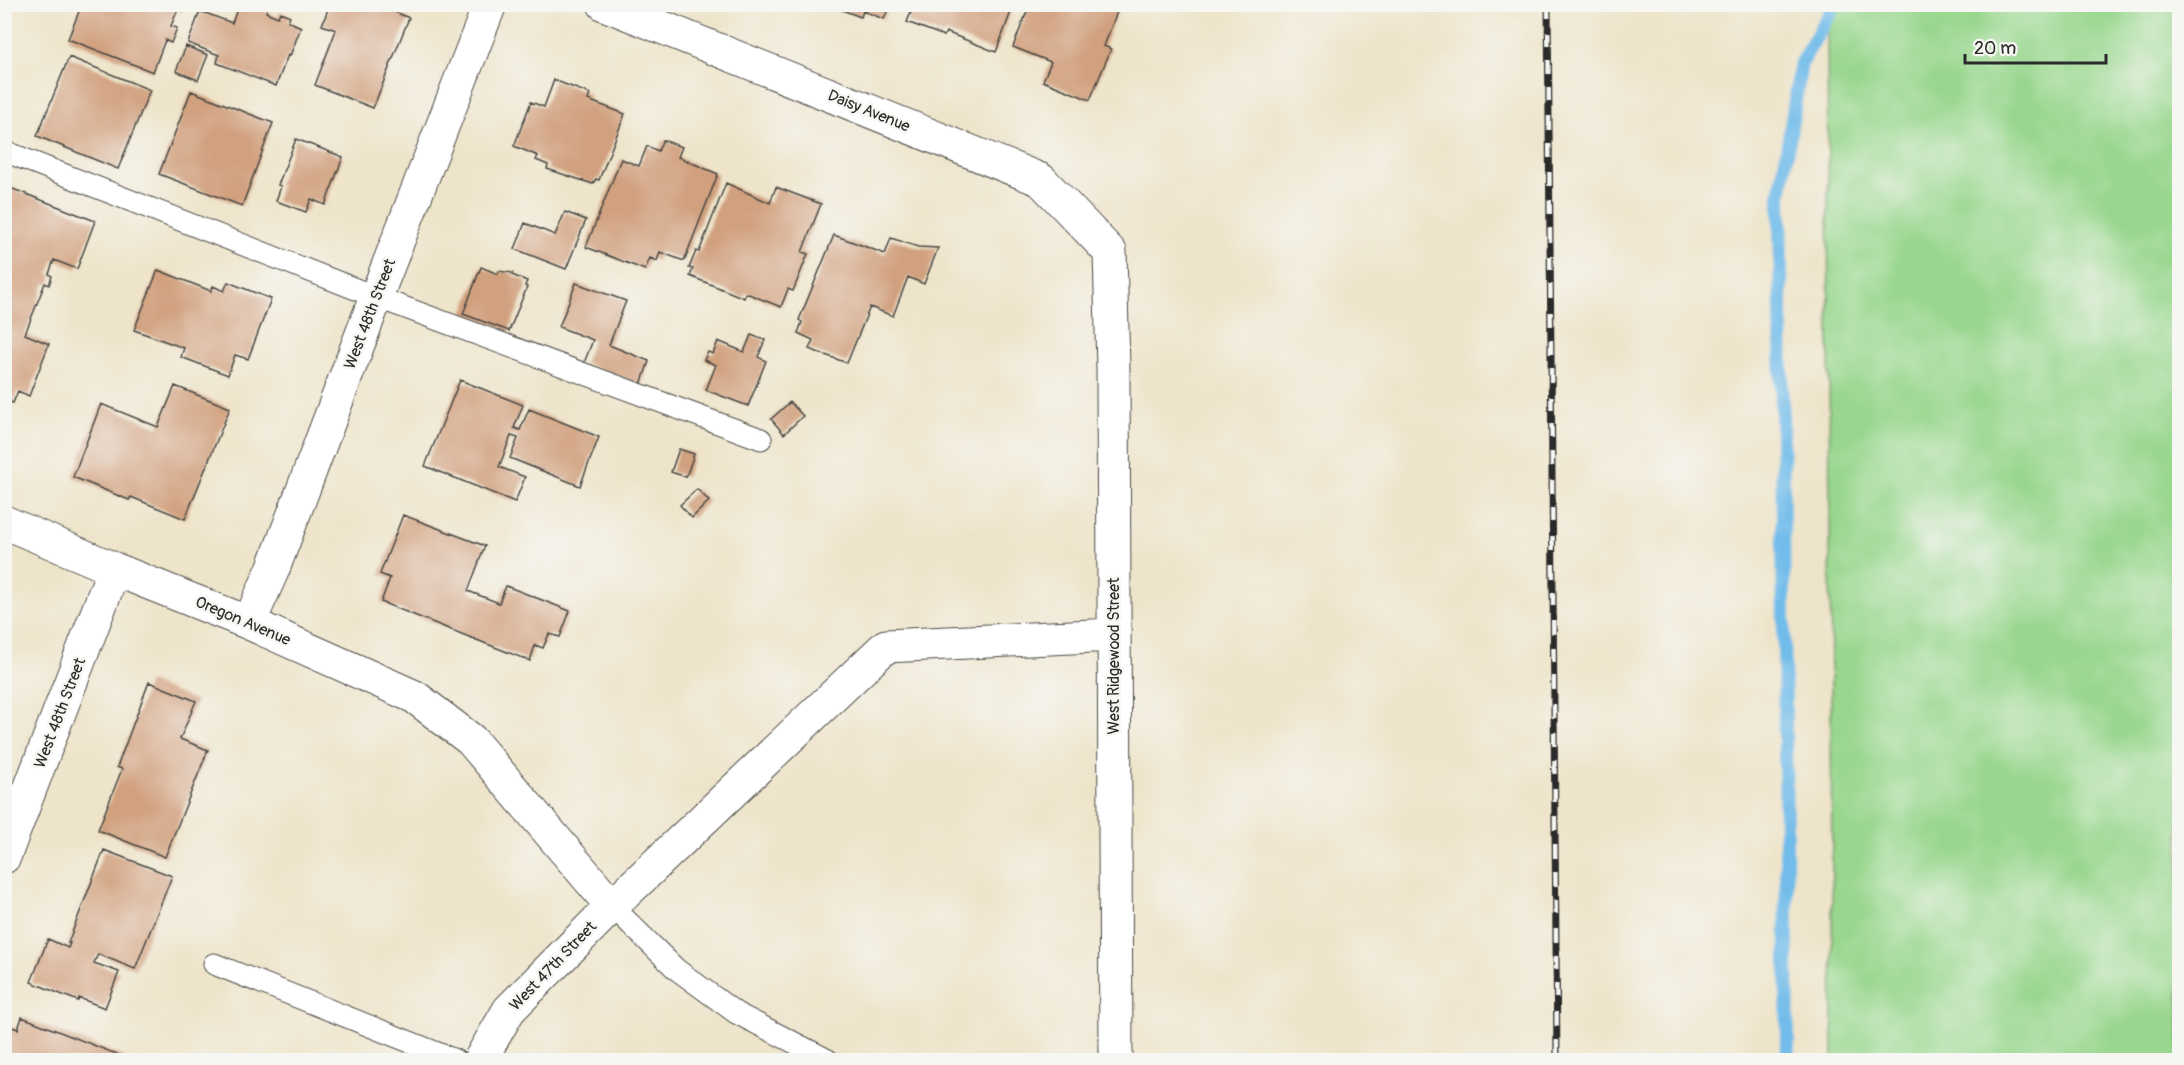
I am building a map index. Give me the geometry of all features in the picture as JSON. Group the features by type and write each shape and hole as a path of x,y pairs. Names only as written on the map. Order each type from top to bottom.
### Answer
{"street":[{"name":"West 48th Street","path":"249,623 273,569 490,4"},
{"name":"Daisy Avenue","path":"604,4 1041,180 1110,252"},
{"name":"West Ridgewood Street","path":"1110,252 1113,369 1116,1060"},
{"name":"Oregon Avenue","path":"4,522 249,623 415,697 471,740 612,906"},
{"name":"West 48th Street","path":"4,857 114,569"},
{"name":"West 47th Street","path":"480,1060 509,1010 612,906 886,646 1113,635"}],"lane":[{"path":"4,151 376,297 761,440"},
{"path":"612,906 676,969 736,1013 828,1060"},
{"path":"214,964 455,1060"}],"green space":[{"path":"1827,5 2179,5 2179,1060 1833,1060"}],"building":[{"path":"82,4 185,4 183,11 178,9 171,26 177,28 171,43 165,40 153,72 68,39"},
{"path":"239,4 268,4 266,12 278,17 280,12 290,16 288,21 301,27 276,86 217,63 219,55 188,43 200,11 232,23"},
{"path":"330,4 376,4 409,18 373,108 315,85 336,30 322,25"},
{"path":"845,4 890,4 884,19 863,11 861,17 842,10"},
{"path":"918,4 1014,4 996,52 946,32 944,36 907,22 912,10 915,11"},
{"path":"1030,4 1120,4 1104,46 1111,49 1090,100 1043,81 1051,62 1013,47"},
{"path":"186,46 208,55 198,80 176,71"},
{"path":"69,57 150,90 118,169 37,136"},
{"path":"554,80 590,94 588,100 625,114 599,180 596,179 593,184 547,169 548,165 536,160 538,156 514,146 531,102 544,107"},
{"path":"191,91 273,123 242,206 159,174"},
{"path":"296,139 343,157 325,205 311,199 306,212 276,201 281,186 278,185"},
{"path":"663,140 682,147 678,157 718,174 684,261 660,252 657,261 650,258 645,270 586,247 621,159 639,166 647,146 658,151"},
{"path":"726,183 770,203 776,187 821,204 802,252 808,254 793,291 788,289 781,307 746,293 744,298 690,276 693,269 689,268 696,251 699,252"},
{"path":"8,187 95,221 77,269 54,260 49,274 52,276 49,285 45,283 25,334 49,344 29,396 18,391 13,403 4,400 4,196"},
{"path":"565,212 586,220 566,269 515,249 525,223 555,235"},
{"path":"834,235 885,254 891,238 918,247 938,248 924,284 908,277 893,316 870,307 847,363 809,349 813,340 798,333 802,322 799,320"},
{"path":"481,267 498,274 499,271 513,273 512,275 527,281 525,286 527,287 509,331 463,314"},
{"path":"158,270 211,291 213,286 224,291 228,282 271,299 248,359 235,355 228,375 181,357 184,348 134,330"},
{"path":"576,283 626,301 609,345 649,361 641,385 584,363 593,340 559,327"},
{"path":"751,335 765,340 758,357 766,361 748,406 706,390 716,365 704,360 708,352 713,354 718,341 744,352"},
{"path":"460,380 523,405 514,428 520,430 529,409 599,437 580,486 510,458 518,438 511,436 499,467 525,477 515,502 425,466"},
{"path":"175,386 230,408 185,519 131,497 129,500 73,477 101,404 158,427"},
{"path":"790,402 803,416 784,434 771,419"},
{"path":"679,449 694,454 686,477 671,472"},
{"path":"697,489 709,501 692,518 680,505"},
{"path":"403,515 485,546 468,591 499,603 506,586 570,611 560,637 549,634 543,648 535,645 530,661 381,602 390,578 380,574"},
{"path":"149,682 196,701 180,739 208,750 165,857 98,830 122,769 117,767"},
{"path":"104,850 172,876 135,969 98,954 94,963 119,972 105,1008 79,998 78,1001 31,982 48,939 68,948"},
{"path":"22,1017 124,1057 122,1060 4,1060 4,1024 18,1029"}],"waterway":[{"path":"1788,1060 1780,196 1801,63 1835,4"}],"railway":[{"path":"1548,4 1557,1060"}]}
